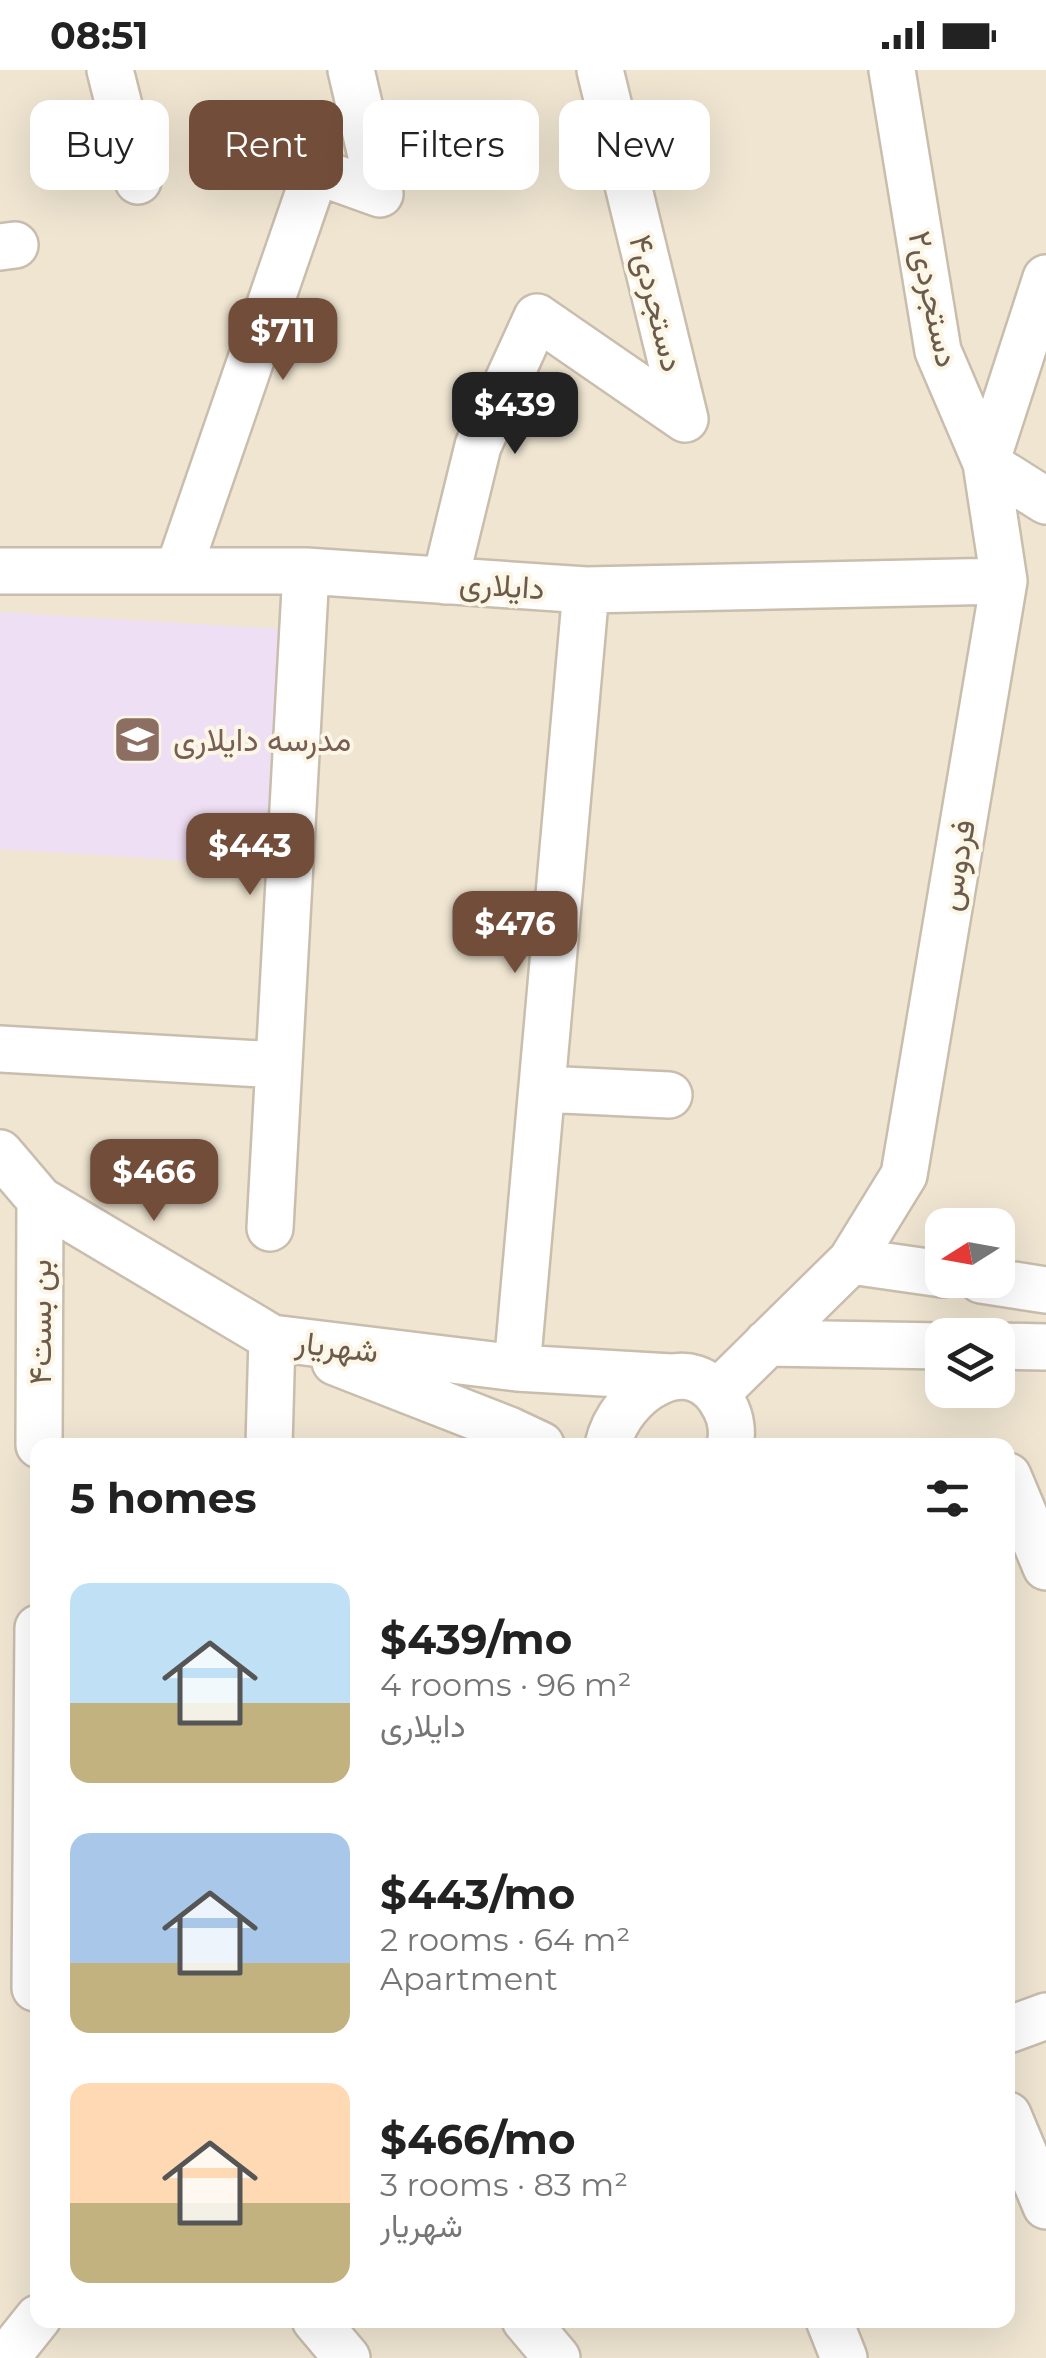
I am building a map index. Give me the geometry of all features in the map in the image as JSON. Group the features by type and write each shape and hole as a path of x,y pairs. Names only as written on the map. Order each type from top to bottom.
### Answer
{"street":[{"path":"110,70 118,100"},
{"path":"178,571 316,171 380,194 351,70"},
{"name":"دستجردی۴","path":"445,581 478,446 537,317 685,418 600,70"},
{"name":"دستجردی۲","path":"892,70 938,351 986,463"},
{"name":"فردوس","path":"718,1392 851,1261 904,1175 1004,581 986,463 1046,278"},
{"path":"986,463 1046,501"},
{"name":"دایلاری","path":"0,571 306,571 586,590 1004,581"},
{"path":"270,1228 306,571"},
{"path":"518,1368 586,590"},
{"path":"0,1049 278,1065"},
{"path":"542,1089 669,1095"},
{"name":"شهریار","path":"0,1153 40,1200 272,1338 518,1368 696,1378 718,1392"},
{"name":"بن بست۴","path":"38,1438 40,1200"},
{"path":"851,1261 925,1272"},
{"path":"1015,1285 1046,1290"},
{"path":"269,1438 272,1338 526,1438"},
{"path":"767,1343 925,1346"},
{"path":"1015,1346 1046,1347"},
{"path":"610,1438 632,1398 650,1385 672,1377"},
{"path":"718,1392 729,1414 732,1438"},
{"path":"1015,1493 1046,1567"},
{"path":"1015,2027 1046,2016"},
{"path":"1015,2132 1046,2206"},
{"path":"6,2358 30,2328"},
{"path":"321,2328 347,2358"},
{"path":"532,2328 558,2358"},
{"path":"833,2328 844,2358"}],"shaded area":[{"path":"0,70 1046,70 1046,2358 0,2358"},
{"name":"مدرسه دایلاری","path":"0,612 283,629 269,866 0,849"}],"place":[{"name":"مدرسه دایلاری","path":"138,739"}]}
